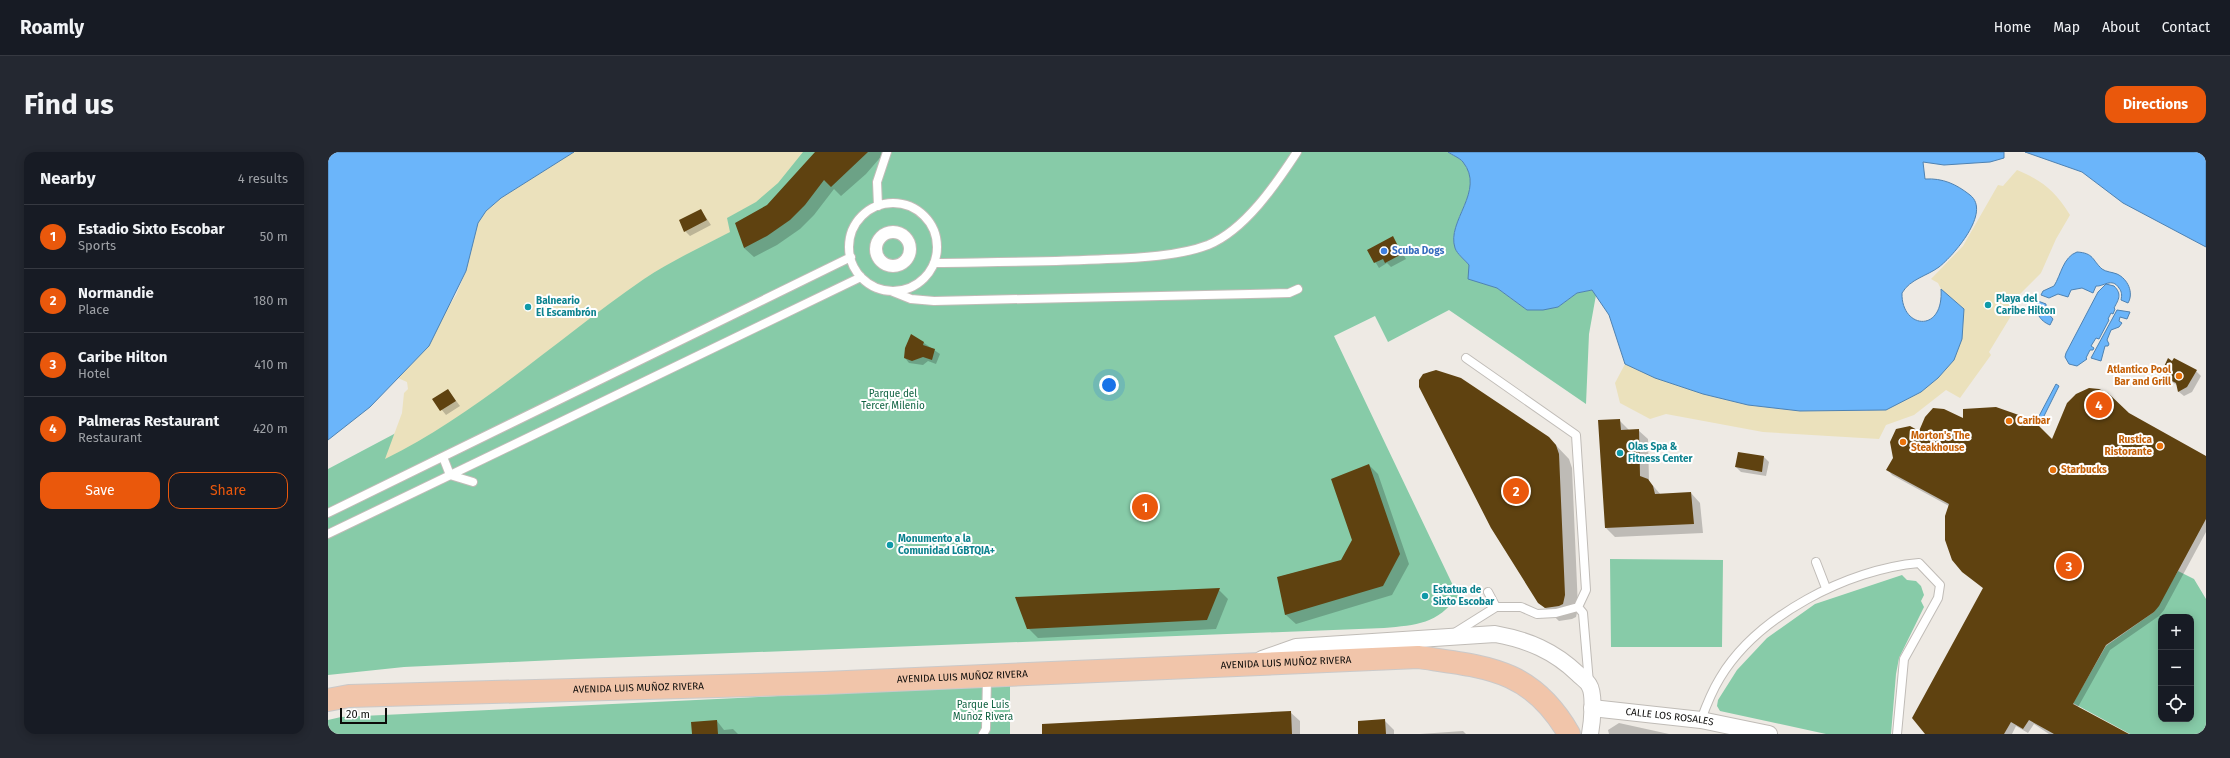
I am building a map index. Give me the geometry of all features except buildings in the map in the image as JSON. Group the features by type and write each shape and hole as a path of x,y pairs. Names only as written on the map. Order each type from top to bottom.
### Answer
{"main road":[{"name":"AVENIDA LUIS MUÑOZ RIVERA","path":"328,700 357,696 824,683 1418,656 1494,669 1514,677 1544,698 1569,734"}],"street":[{"path":"1251,663 1296,647 1495,634 1522,639 1544,648 1568,664 1590,685 1592,708 1590,734"},
{"name":"CALLE LOS ROSALES","path":"1592,708 1701,720 1769,734"}],"lane":[{"path":"878,206 877,182 887,152"},
{"path":"934,263 1058,262 1154,257 1208,245 1238,224 1262,201 1297,152"},
{"path":"891,291 904,290 917,284 928,274 934,263 937,248 935,233 922,214 901,204 878,206 866,214 856,225 850,239 851,257 854,268 861,277 876,287 911,299 934,301 1290,293 1298,289"},
{"path":"328,512 443,458 464,445 851,257"},
{"path":"328,534 861,277"},
{"path":"1448,636 1496,607 1521,607 1537,614 1556,613 1578,607 1586,590 1576,435 1466,358"},
{"path":"443,458 450,475"},
{"path":"450,475 473,482"},
{"path":"1816,562 1826,588"},
{"path":"1701,720 1720,678 1740,652 1762,630 1791,609 1826,588 1900,565 1919,563 1940,584 1938,598 1904,659 1897,734"},
{"path":"1488,592 1496,607"},
{"path":"1578,607 1583,613 1590,685"},
{"path":"986,732 987,676"}],"green space":[{"name":"Parque del Tercer Milenio","path":"792,152 1448,152 1463,162 1469,173 1470,184 1468,195 1456,227 1454,238 1456,250 1469,265 1469,279 1497,288 1527,310 1558,307 1577,293 1592,290 1596,295 1589,334 1586,404 1449,310 1388,342 1375,316 1334,336 1458,596 1450,605 1434,618 1407,626 577,659 404,667 328,675 328,469 428,416"},
{"path":"1610,559 1723,560 1722,647 1611,647"},
{"path":"2178,571 2194,579 2206,599 2206,734 2130,734 2073,703 2106,646 2154,612"},
{"path":"1902,575 1907,580 1916,581 1921,586 1924,595 1921,601 1924,607 1899,658 1896,674 1891,734 1826,734 1720,711 1717,706 1718,700 1737,670 1767,638 1815,604"},
{"name":"Parque Luis Muñoz Rivera","path":"1010,685 1010,734 328,734 328,720 341,717"}],"sand":[{"name":"Balneario El Escambrón","path":"574,152 803,152 778,183 756,202 727,218 730,232 654,272 486,397 420,440 385,459 402,413 404,393 408,389 407,382 398,378 412,364 456,295 466,271 478,223 486,211 501,198"},
{"name":"Playa del Caribe Hilton","path":"2017,170 2034,178 2048,188 2059,199 2070,215 2056,239 2041,273 2019,295 2014,311 1989,352 1991,355 1960,398 1946,390 1914,415 1886,425 1879,439 1763,432 1666,414 1650,419 1620,403 1615,383 1625,364 1655,378 1703,394 1748,405 1800,411 1867,411 1962,339 1964,309 1941,289 1938,283 1931,279 1963,246 1998,185 2003,186"}],"water":[{"path":"328,152 574,152 501,198 486,211 478,223 466,271 429,346 370,407 328,440"},
{"path":"1448,152 2004,152 2004,158 1990,162 1944,165 1923,162 1925,179 1943,181 1954,185 1970,195 1976,203 1974,222 1961,244 1953,254 1939,267 1909,284 1902,293 1904,305 1908,314 1915,319 1922,321 1930,320 1936,314 1940,304 1941,289 1964,309 1962,339 1954,360 1938,378 1921,392 1886,410 1800,411 1748,405 1703,394 1655,378 1625,364 1609,315 1592,290 1577,293 1558,307 1543,310 1527,310 1497,288 1468,279 1469,265 1456,250 1454,238 1456,227 1468,195 1470,184 1469,173 1462,161"},
{"path":"2025,152 2206,152 2206,247 2123,203 2082,172"},
{"path":"2077,252 2090,255 2102,269 2117,274 2124,279 2130,291 2130,299 2128,303 2121,300 2122,294 2120,289 2113,283 2096,286 2093,293 2082,288 2071,290 2068,297 2058,294 2049,298 2041,295 2043,291 2054,286 2065,262 2072,254"},
{"path":"2106,284 2114,286 2119,294 2113,314 2111,313 2099,339 2096,338 2091,346 2094,348 2093,350 2090,350 2086,358 2087,359 2077,366 2069,364 2065,357 2066,353 2098,292"},
{"path":"2038,301 2046,304 2046,311 2053,319 2050,325 2041,319 2037,312"},
{"path":"2117,310 2130,312 2127,319 2120,317 2119,321 2122,323 2119,327 2111,330 2107,340 2109,344 2108,346 2105,346 2101,361 2091,358"},
{"path":"2056,384 2059,386 2042,420 2038,418"}],"place":[{"name":"Scuba Dogs","path":"1384,251"},
{"name":"Playa del Caribe Hilton","path":"1988,305"},
{"name":"Balneario El Escambrón","path":"528,307"},
{"name":"Atlantico Pool Bar and Grill","path":"2179,376"},
{"name":"Palmeras Restaurant","path":"2099,405"},
{"name":"Caribar","path":"2009,421"},
{"name":"Morton's The Steakhouse","path":"1903,442"},
{"name":"Rustica Ristorante","path":"2160,446"},
{"name":"Olas Spa & Fitness Center","path":"1620,453"},
{"name":"Starbucks","path":"2053,470"},
{"name":"Normandie","path":"1516,491"},
{"name":"Estadio Sixto Escobar","path":"1145,507"},
{"name":"Monumento a la Comunidad LGBTQIA+","path":"890,545"},
{"name":"Caribe Hilton","path":"2069,566"},
{"name":"Estatua de Sixto Escobar","path":"1425,596"}]}
